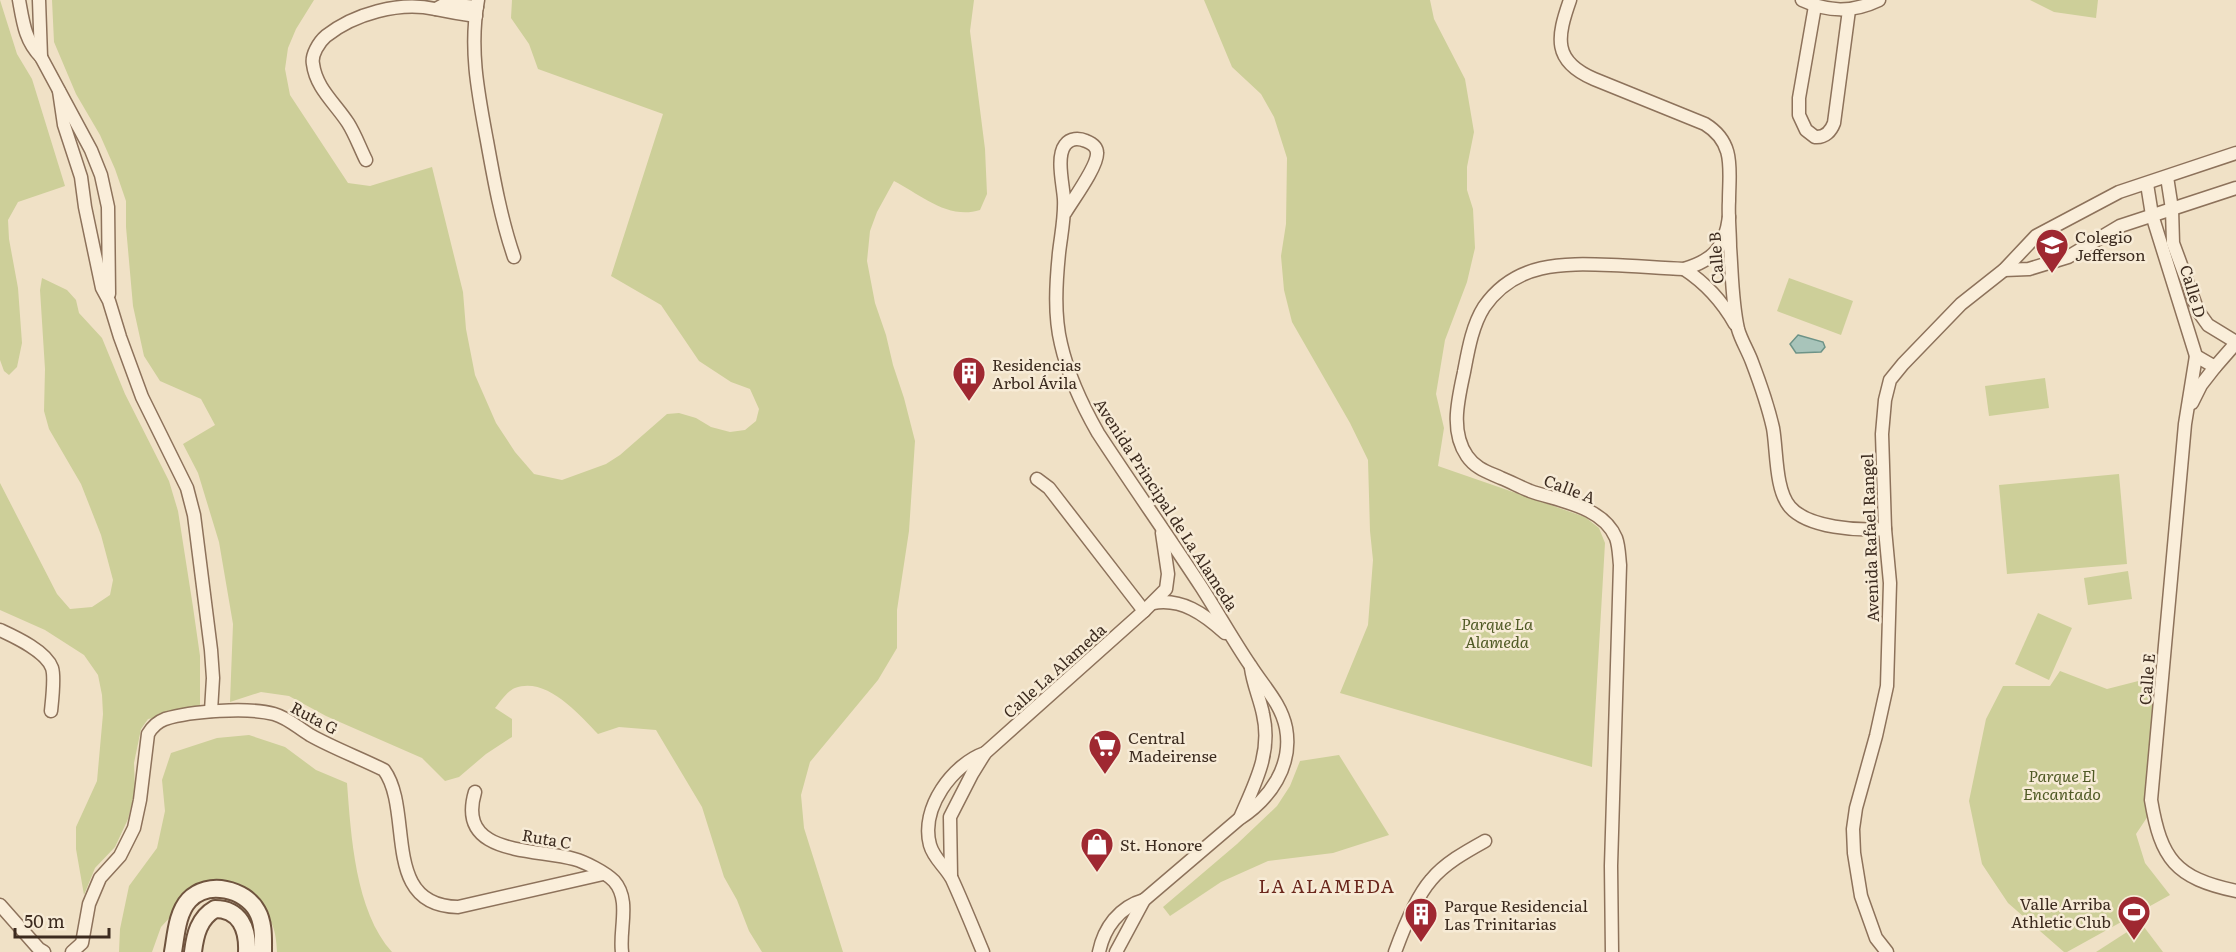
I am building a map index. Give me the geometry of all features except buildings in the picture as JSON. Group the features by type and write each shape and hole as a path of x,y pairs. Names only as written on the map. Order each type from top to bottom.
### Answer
{"main road":[{"path":"173,952 176,930 183,908 189,900 208,890 220,890 232,891 251,903 258,913 262,924 263,952"},
{"path":"193,952 201,921 207,913 215,909 230,912 242,923 247,940 247,952"}],"street":[{"path":"20,0 27,39 31,48 41,57 91,150 101,175 108,207 109,301"},
{"path":"39,0 41,57"},
{"name":"Calle B","path":"1570,0 1559,38 1570,65 1578,72 1691,118 1718,133 1725,143 1729,160 1732,276 1738,330 1752,361 1769,415 1782,491 1789,506 1799,515 1814,522 1867,530 1885,530"},
{"path":"1802,0 1815,6 1849,10 1865,7 1879,0"},
{"path":"366,160 348,123 319,86 312,62 320,42 336,28 359,16 414,7 436,9 445,4 477,7 473,57 504,228 514,257"},
{"path":"1815,6 1799,98 1799,115 1806,130 1820,137 1832,129 1834,123 1849,10"},
{"path":"58,91 64,124 81,177 102,288 109,301 142,397 187,488 194,515 211,650 213,678 211,711"},
{"name":"Avenida Principal de La Alameda","path":"1065,213 1098,155 1096,148 1082,139 1073,139 1065,144 1061,156 1065,213 1056,286 1061,344 1083,406 1098,433 1250,666 1271,693 1286,726 1286,751 1278,780 1266,797 1144,900 1116,952"},
{"name":"Avenida Rafael Rangel","path":"1887,952 1876,938 1861,896 1854,853 1853,829 1856,808 1887,686 1890,584 1885,530 1882,434 1885,400 1890,380 1961,304 2004,270 2036,237 2119,192 2236,153"},
{"name":"Calle D","path":"2167,177 2172,209 2173,243 2198,311 2208,325 2236,343 2216,367"},
{"name":"Calle D","path":"2147,184 2152,215 2196,356"},
{"path":"2004,270 2029,269 2068,257 2120,226 2236,188"},
{"name":"Calle A","path":"1612,952 1611,866 1620,565 1618,546 1608,526 1588,510 1529,491 1475,467 1466,455 1461,442 1456,410 1475,325 1494,296 1515,280 1543,267 1568,264 1684,268 1700,264 1716,252 1727,231 1729,217"},
{"path":"2036,237 2031,247 2033,253 2041,260 2050,262"},
{"path":"1684,268 1713,291 1726,307 1738,330"},
{"path":"2196,356 2216,367"},
{"name":"Calle E","path":"2196,356 2185,424 2151,800 2159,837 2164,850 2174,863 2185,873 2224,889 2236,891"},
{"name":"Calle E","path":"2185,424 2193,399 2216,367"},
{"path":"1037,479 1049,488 1148,607 1166,601 1181,603 1208,619 1239,646"},
{"name":"Calle La Alameda","path":"951,876 950,817 985,753 1166,589 1168,574 1161,529"},
{"path":"0,630 22,639 40,653 52,668 51,711"},
{"name":"Avenida Principal de La Alameda","path":"1239,819 1259,776 1266,750 1264,718 1250,666"},
{"name":"Ruta G","path":"72,952 82,943 89,904 100,878 120,856 134,828 140,800 148,734 154,725 164,719 211,711 275,714 292,721 309,735 384,770 392,780 401,849 407,868 421,895 432,902 445,907 458,908 603,874"},
{"path":"1266,750 1286,751"},
{"name":"Calle La Alameda","path":"983,952 951,876 934,858 929,842 932,811 937,795 946,782 972,758 985,753"},
{"name":"Ruta C","path":"475,792 471,807 473,822 480,833 491,841 512,849 575,859 614,881 623,899 622,952"},
{"path":"932,811 950,817"},
{"path":"1395,952 1401,934 1431,880 1449,864 1485,841"},
{"name":"Avenida Principal de La Alameda","path":"1099,952 1102,938 1108,927 1132,903 1144,900"},
{"path":"0,905 44,952"}],"green space":[{"path":"0,0 17,54 32,79 65,186 18,202 8,220 18,288 22,343 17,367 9,375 4,371 0,360"},
{"path":"52,0 314,0 296,29 288,48 285,69 290,95 348,183 370,186 432,167 463,292 466,329 475,375 496,423 515,452 534,474 562,480 606,464 620,455 667,414 679,413 696,418 711,427 730,432 745,430 756,421 759,409 750,389 731,382 699,361 661,305 611,276 663,114 538,69 529,44 511,18 512,0 974,0 970,31 985,149 987,194 980,210 957,212 946,209 894,181 877,212 870,231 867,261 875,303 915,441 909,531 897,610 897,648 878,680 810,762 801,795 804,828 843,952 762,952 749,931 737,900 724,877 702,807 656,730 619,727 598,734 572,707 550,692 538,687 515,688 506,694 495,708 512,719 512,737 486,754 459,777 445,781 422,758 326,716 289,696 261,692 230,702 233,624 219,542 198,473 183,444 215,425 201,399 160,381 144,356 133,306 126,201 100,135 76,94 54,42"},
{"name":"Parque La Alameda","path":"1204,0 1430,0 1434,19 1465,79 1474,132 1467,167 1467,190 1473,209 1475,248 1467,282 1445,340 1436,394 1444,428 1438,466 1585,517 1599,528 1605,543 1592,767 1340,693 1368,625 1373,560 1368,460 1350,423 1292,322 1284,290 1281,256 1286,224 1287,158 1274,117 1261,94 1232,67"},
{"path":"2030,0 2098,0 2096,18 2054,12"},
{"path":"42,278 67,290 76,300 79,313 102,338 125,394 169,481 178,511 200,656 200,708 148,719 141,729 134,763 135,791 128,819 115,847 95,868 84,895 76,849 76,827 97,781 103,714 98,675 84,655 45,630 0,610 0,483 57,594 70,609 92,607 110,595 113,580 101,535 81,484 49,429 44,411 45,369 40,290"},
{"path":"1789,278 1853,301 1841,335 1777,311"},
{"path":"2045,378 2049,408 1989,416 1985,386"},
{"path":"2119,474 2127,564 2007,574 1999,485"},
{"path":"2128,571 2132,599 2088,605 2084,578"},
{"path":"2038,613 2072,628 2049,680 2015,664"},
{"name":"Parque El Encantado","path":"2060,671 2107,689 2154,677 2148,816 2136,834 2145,863 2170,895 2067,952 2064,952 2008,903 1982,864 1969,801 1986,719 2003,686 2050,686"},
{"path":"249,735 285,747 316,770 347,783 357,872 370,916 392,952 277,952 275,932 269,918 244,892 210,892 173,914 161,927 152,952 119,952 120,929 129,886 157,848 165,811 162,780 171,753 217,738"},
{"path":"1339,755 1389,835 1333,853 1268,861 1221,882 1170,916 1163,907 1237,844 1277,806 1290,786 1300,761"},
{"name":"Valle Arriba Athletic Club","path":"2141,923 2163,952 2096,952"}],"water":[{"path":"1798,335 1823,342 1825,347 1821,352 1796,353 1790,344"}],"place":[{"name":"Colegio Jefferson","path":"2052,274"},
{"name":"Residencias Arbol Ávila","path":"969,402"},
{"name":"Central Madeirense","path":"1105,775"},
{"name":"St. Honore","path":"1097,873"},
{"name":"Valle Arriba Athletic Club","path":"2134,941"},
{"name":"Parque Residencial Las Trinitarias","path":"1421,943"}],"district":[{"name":"LA ALAMEDA","path":"1327,885"}]}
